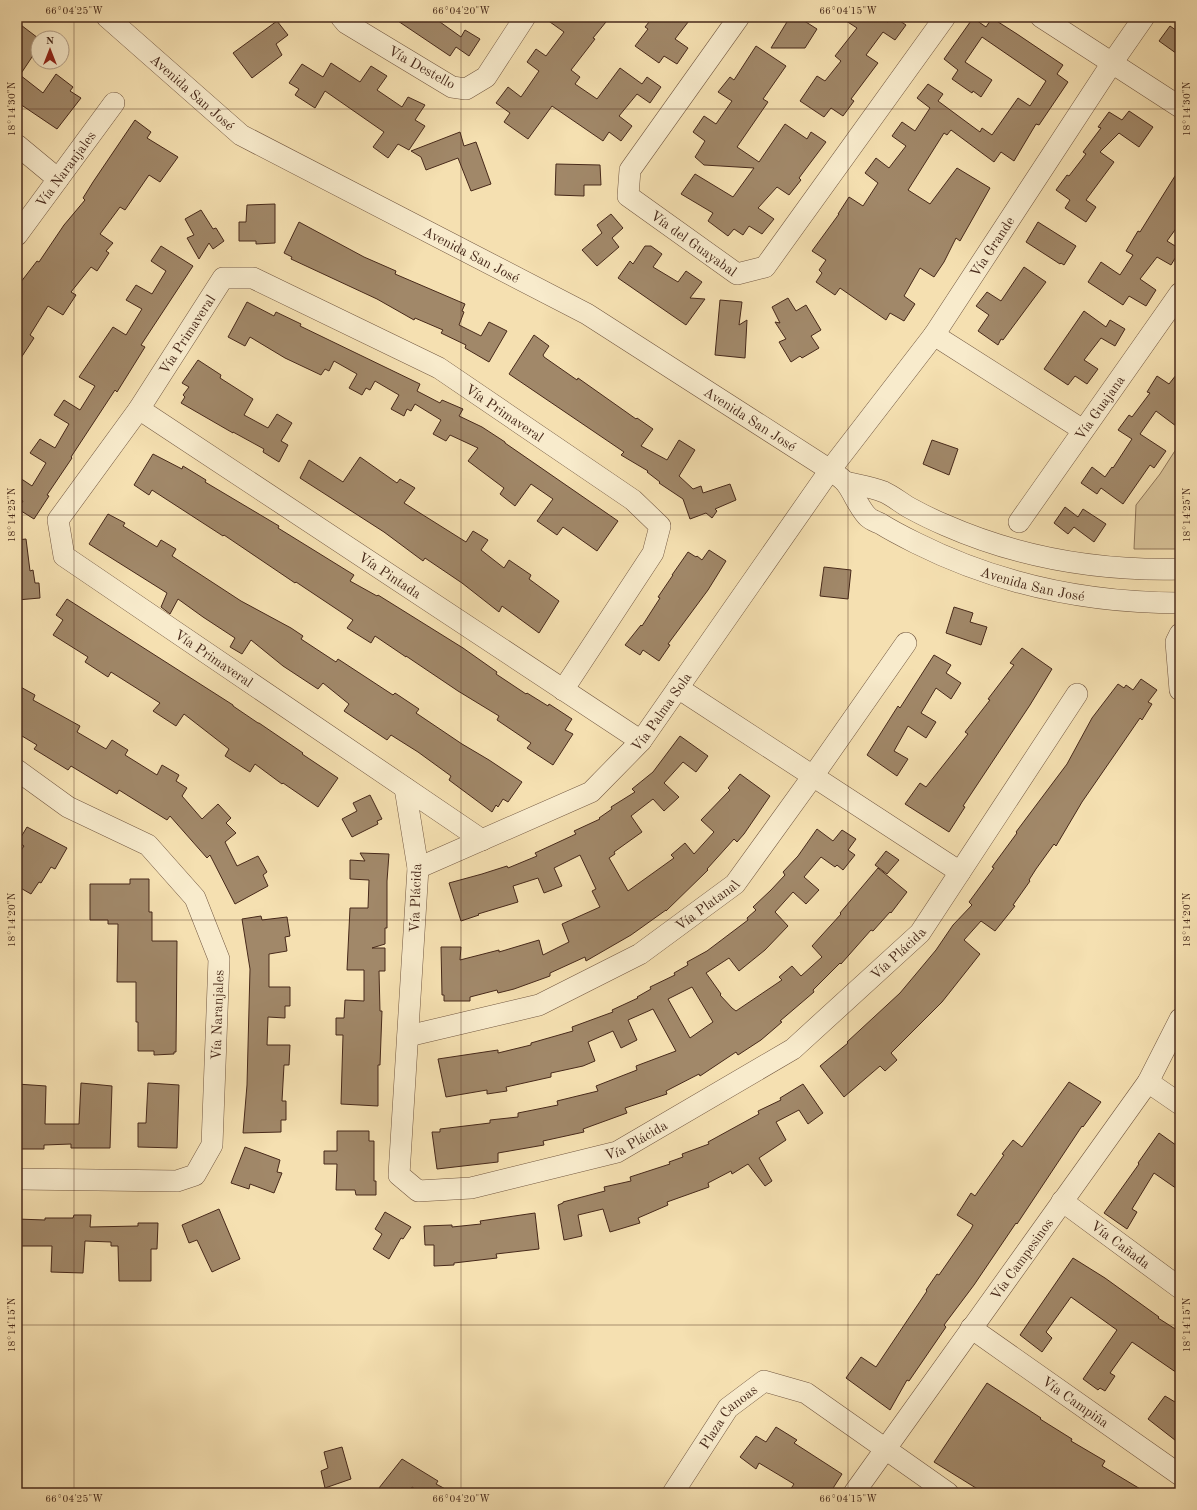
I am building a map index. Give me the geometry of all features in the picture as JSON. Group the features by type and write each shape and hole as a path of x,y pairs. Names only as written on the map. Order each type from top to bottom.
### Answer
{"street":[{"name":"Vía Destello","path":"341,17 346,23 452,87 466,89 486,76 525,17"},
{"name":"Vía del Guayabal","path":"738,17 630,170 628,196 737,274 765,267 946,17"},
{"path":"1041,17 1180,107"},
{"name":"Vía Grande","path":"838,476 934,335 1112,63 1144,17"},
{"name":"Avenida San José","path":"118,21 241,135 587,314 838,476 884,492 914,510 945,525 1011,550 1079,564 1114,568 1149,570 1180,569"},
{"name":"Vía Naranjales","path":"17,235 114,102"},
{"path":"17,145 58,179"},
{"name":"Vía Primaveral","path":"482,840 64,556 58,520 139,409 223,278 253,278 438,368 633,500 660,526 653,553 563,690"},
{"name":"Vía Guajana","path":"1019,522 1180,293"},
{"path":"934,335 1083,430"},
{"name":"Vía Pintada","path":"139,409 641,742"},
{"name":"Avenida San José","path":"838,476 867,516 920,545 968,566 1003,579 1076,596 1113,601 1180,604"},
{"name":"Vía Palma Sola","path":"418,868 591,792 641,742 678,688 838,476"},
{"path":"1180,634 1176,642 1180,690"},
{"name":"Vía Platanal","path":"408,1036 539,1005 640,954 735,884 906,643"},
{"path":"678,688 960,872"},
{"name":"Vía Plácida","path":"405,788 418,868 399,1175 418,1191 471,1188 617,1152 793,1049 920,933 1077,694"},
{"name":"Vía Naranjales","path":"17,770 68,807 148,845 195,898 219,959 212,1145 195,1175 177,1181 17,1178"},
{"name":"Vía Campesinos","path":"854,1493 1148,1082 1180,1019"},
{"path":"1148,1082 1180,1104"},
{"name":"Vía Cañada","path":"1062,1201 1180,1288"},
{"name":"Vía Campiña","path":"971,1328 1180,1475"},
{"name":"Plaza Canoas","path":"673,1493 728,1408 764,1381 806,1393 885,1448"},
{"path":"885,1448 948,1493"}],"shaded area":[{"path":"1180,443 1180,549 1134,549 1136,505 1160,474"}],"building":[{"path":"392,17 433,17 461,37 465,30 480,39 469,56 456,47 450,56"},
{"path":"543,17 610,17 593,38 595,39 571,70 580,77 575,84 597,99 620,68 642,84 647,77 661,87 650,103 637,94 619,116 632,126 621,141 609,132 603,141 552,106 528,139 504,122 510,113 496,103 508,87 521,97 539,71 527,62 536,49 546,56 564,32"},
{"path":"653,17 692,17 675,39 688,48 677,64 664,56 659,63 635,46 648,29 645,27"},
{"path":"790,17 798,17 817,29 805,48 771,48"},
{"path":"840,17 880,17 888,22 891,17 894,17 906,25 895,40 883,32 866,55 878,63 851,99 854,101 843,116 831,108 824,117 800,101 817,76 825,81 841,61 835,56 857,28"},
{"path":"973,18 986,27 992,18 1017,34 1063,65 1057,74 1068,82 1039,125 1036,124 1014,161 1001,152 994,162 951,130 947,135 944,133 908,190 930,204 957,168 990,188 960,241 956,238 944,262 934,277 920,268 904,296 915,304 904,321 890,313 886,320 840,288 835,295 816,282 822,273 819,270 826,260 812,251 839,214 849,197 863,206 878,183 865,173 876,158 889,168 906,146 892,136 902,122 915,131 930,108 917,98 928,84 943,94 938,101 980,132 982,128 992,135 1018,98 1030,106 1046,81 982,37 965,62 992,80 981,97 973,91 972,93 952,79 958,70 944,59"},
{"path":"277,21 288,35 276,44 282,55 252,78 233,53"},
{"path":"17,22 30,32 30,60 20,75 43,93 56,74 73,87 70,91 81,98 57,129 17,102"},
{"path":"1170,26 1180,33 1180,56 1159,41"},
{"path":"756,46 786,66 763,99 768,102 737,147 759,162 785,124 807,139 811,132 826,142 799,178 801,180 789,195 777,187 758,208 774,219 762,234 749,226 743,235 734,229 728,236 708,221 713,213 681,194 695,174 733,197 754,168 704,165 695,157 705,141 693,132 704,116 716,124 732,101 718,92 730,77 734,80"},
{"path":"331,63 360,82 371,66 387,76 377,90 402,107 408,97 425,105 415,120 425,126 409,150 398,144 388,158 373,147 384,132 325,91 315,108 295,95 299,89 289,83 302,64 323,77"},
{"path":"1129,111 1153,127 1139,147 1119,133 1100,152 1114,162 1086,200 1096,207 1086,222 1065,208 1070,200 1056,190 1086,154 1083,152 1101,128 1098,127 1109,112 1122,120"},
{"path":"135,120 151,132 147,138 178,157 160,182 149,175 125,210 120,207 100,234 113,243 106,251 109,253 97,271 91,267 71,292 76,295 63,315 48,306 30,335 34,338 17,364 17,287 37,261 39,262 64,225 85,200 83,198 93,182"},
{"path":"460,132 464,146 476,142 491,184 471,191 458,158 426,170 421,157 411,151"},
{"path":"556,164 600,165 601,185 584,185 584,196 555,195"},
{"path":"1180,168 1180,223 1167,241 1180,250 1171,265 1157,257 1140,279 1156,290 1146,306 1129,296 1123,305 1088,282 1101,262 1120,275 1133,255 1126,251 1138,231 1140,232"},
{"path":"275,204 275,243 256,244 256,241 239,241 239,222 246,222 247,205"},
{"path":"201,210 213,229 216,228 224,241 213,249 209,243 199,259 187,238 194,235 185,219"},
{"path":"611,214 623,228 612,238 619,247 597,266 582,250 602,233 597,225"},
{"path":"299,222 364,257 396,271 395,274 465,304 462,311 464,312 459,325 481,336 489,322 507,331 489,362 465,348 466,345 441,333 443,330 415,318 414,320 377,299 291,259 292,257 284,253"},
{"path":"1038,222 1076,246 1064,265 1061,263 1060,264 1026,242"},
{"path":"161,246 193,266 141,345 145,347 117,392 115,390 71,457 72,458 47,495 49,496 34,519 18,509 23,501 17,498 17,476 32,486 46,463 30,453 40,439 55,448 69,424 54,415 64,400 80,410 95,386 79,377 113,327 126,335 142,309 126,300 136,285 152,294 166,271 151,261"},
{"path":"645,246 651,246 662,254 653,267 678,282 686,271 702,282 690,298 705,299 686,325 618,278 630,261 633,264"},
{"path":"1024,267 1046,282 1003,340 1001,339 998,345 978,331 989,315 976,306 987,292 1001,301"},
{"path":"788,298 796,311 806,305 821,330 811,336 819,348 802,358 800,356 791,362 779,342 786,339 775,322 780,323 772,307"},
{"path":"720,300 742,302 739,325 747,320 745,358 715,355"},
{"path":"247,302 274,316 276,312 301,324 300,326 420,384 417,391 440,403 442,400 463,409 459,416 482,427 505,442 618,521 597,551 563,527 557,535 537,521 553,499 531,484 515,506 500,494 504,488 468,461 478,448 450,435 446,441 433,434 441,420 415,404 411,411 407,409 404,416 391,409 399,395 375,381 370,390 366,388 362,395 349,388 357,374 334,361 329,371 325,369 321,375 285,358 250,337 245,346 228,337"},
{"path":"1084,311 1106,327 1110,320 1125,329 1115,346 1101,338 1084,360 1098,369 1087,384 1075,376 1068,385 1044,369"},
{"path":"534,335 549,346 543,355 544,357 577,380 578,378 636,419 637,418 653,429 641,446 667,460 679,440 695,450 679,476 693,489 701,486 703,493 730,484 736,500 715,509 717,511 712,518 706,513 690,519 683,499 659,483 660,482 647,472 648,471 621,455 624,452 509,374"},
{"path":"198,360 221,375 220,378 253,399 244,415 268,428 277,414 292,423 281,441 288,445 279,462 263,452 264,449 181,403 185,397 183,395 189,387 182,383"},
{"path":"1180,370 1180,429 1156,411 1140,434 1166,451 1154,468 1150,465 1123,504 1101,488 1097,494 1081,483 1092,467 1105,477 1112,467 1113,468 1132,439 1118,430 1129,415 1132,417 1150,393 1147,392 1157,376 1169,384"},
{"path":"932,440 958,449 949,475 923,464"},
{"path":"153,454 182,469 183,466 206,480 205,482 279,526 278,528 354,575 350,581 377,596 378,595 463,648 497,672 496,674 526,694 527,693 548,706 549,704 572,719 565,730 573,734 553,765 527,748 531,743 497,720 499,716 458,691 375,636 371,643 347,628 353,620 224,535 223,536 152,490 149,495 134,485"},
{"path":"360,457 397,483 400,479 415,488 404,503 466,542 473,531 488,540 481,550 504,568 509,560 531,575 529,579 559,601 539,633 502,606 499,612 462,583 425,558 423,561 384,532 300,478 309,460 343,482"},
{"path":"1065,507 1078,517 1083,509 1106,524 1094,542 1074,527 1068,534 1054,523"},
{"path":"108,514 125,523 123,526 157,547 161,540 176,549 172,556 241,601 291,628 303,636 301,639 336,662 338,659 393,695 395,693 419,709 416,713 522,782 508,802 503,799 498,807 496,805 492,812 449,780 451,776 418,752 391,735 387,740 344,711 349,704 323,683 318,689 283,666 251,640 242,654 230,647 235,638 178,599 170,614 161,607 167,593 89,544"},
{"path":"26,539 30,571 33,570 35,583 39,583 40,598 17,600 17,540"},
{"path":"709,550 726,561 708,590 668,644 670,645 659,661 643,650 640,655 625,645 641,625 642,626 660,598 658,597 688,552 702,560"},
{"path":"824,567 851,570 848,599 820,596"},
{"path":"67,599 233,705 338,778 318,807 283,783 282,784 255,764 250,772 225,756 229,749 184,714 176,726 153,711 160,703 111,672 108,677 85,662 88,657 53,635 63,620 56,615"},
{"path":"954,607 973,613 970,622 987,627 981,645 946,633"},
{"path":"1022,648 1052,669 963,806 965,807 949,832 905,804 920,783 926,787 968,734 965,732 990,700 988,699 1014,665 1010,663"},
{"path":"934,655 951,665 946,673 961,683 951,699 936,688 921,713 936,722 926,738 908,726 894,751 908,759 897,776 867,755 898,706 900,708"},
{"path":"1141,679 1157,690 1148,702 1152,704 1142,720 1140,718 1082,802 1056,846 1054,844 1036,869 1029,880 1030,881 1013,905 1015,906 995,931 981,921 964,940 980,954 942,1002 891,1053 897,1060 885,1071 880,1066 844,1097 820,1066 848,1043 847,1042 900,993 936,950 953,925 972,905 969,902 994,868 992,867 1017,833 1016,832 1067,764 1092,718 1118,684 1124,688 1126,685 1133,690"},
{"path":"17,685 35,695 33,700 80,726 77,732 106,749 112,740 128,750 125,755 157,775 162,765 179,775 176,781 187,788 182,796 202,819 218,804 231,818 226,823 236,833 225,842 237,866 258,856 267,872 263,875 268,886 235,904 210,855 207,858 170,816 167,820 119,790 117,794 71,766 68,770 34,749 37,745 17,733"},
{"path":"680,736 708,756 696,772 683,762 664,783 679,797 664,811 653,799 631,816 642,832 614,852 615,854 609,858 628,891 674,858 671,855 685,843 694,854 714,832 701,820 730,790 728,788 740,774 770,796 737,842 734,839 707,869 708,870 666,911 631,935 586,961 585,957 550,973 550,976 514,989 498,993 497,990 470,997 470,1001 444,1001 444,995 442,995 441,947 461,947 460,960 499,950 499,952 539,940 543,955 569,942 562,924 600,907 592,891 596,889 580,855 554,868 562,886 544,893 538,878 513,886 518,902 478,914 479,915 461,921 449,883 507,866 508,868 537,856 535,853 576,834 574,831 600,819 599,818 612,809 611,807 635,792 632,789 653,772"},
{"path":"370,795 382,819 377,821 378,824 352,837 342,819 357,811 353,803"},
{"path":"27,827 67,848 55,869 51,867 41,883 39,882 31,894 17,886 17,856 24,846 18,842"},
{"path":"817,829 833,841 842,830 856,839 848,850 855,855 843,870 837,865 835,867 821,857 804,877 819,890 806,904 793,892 775,912 788,926 765,950 739,971 729,958 706,973 721,994 720,995 736,1011 782,980 779,977 792,966 801,976 822,957 812,946 841,914 840,913 878,868 907,892 891,913 890,912 873,931 871,930 841,964 840,963 813,990 814,992 780,1021 782,1022 761,1040 738,1055 736,1052 700,1076 699,1074 666,1091 667,1094 625,1108 627,1113 583,1129 584,1132 543,1141 544,1145 498,1153 498,1162 437,1169 432,1132 440,1132 440,1129 490,1123 490,1120 518,1117 518,1113 558,1105 557,1101 598,1091 596,1086 637,1070 636,1066 676,1051 653,1009 628,1020 637,1040 621,1048 613,1031 588,1042 595,1061 583,1066 551,1073 551,1077 506,1087 507,1091 487,1094 487,1090 446,1097 438,1059 498,1050 498,1053 531,1045 531,1043 573,1031 572,1027 613,1012 612,1010 638,998 637,997 651,989 650,987 675,975 674,973 688,965 687,962 707,951 748,920 747,918 756,910 753,907 785,875 783,872 798,856","holes":["692,987 713,1022 690,1038 668,999"]},
{"path":"886,851 899,860 887,874 875,865"},
{"path":"360,853 389,854 387,881 387,928 385,928 385,944 372,948 385,948 385,971 379,971 380,1011 382,1011 380,1065 378,1065 378,1106 341,1104 343,1035 336,1035 336,1018 344,1018 345,1000 364,1001 364,970 347,970 350,908 368,908 369,880 350,879 350,860 365,861"},
{"path":"130,879 149,879 149,912 152,912 152,941 177,941 176,1052 174,1052 174,1054 154,1055 154,1051 138,1051 136,982 117,982 118,924 108,924 108,920 90,920 90,884 130,884"},
{"path":"261,916 262,920 287,917 290,936 285,937 287,951 269,954 269,987 290,987 290,1006 285,1006 285,1018 268,1017 267,1045 290,1045 289,1065 284,1065 282,1101 286,1101 286,1120 281,1120 281,1132 243,1133 247,1085 250,969 242,919"},
{"path":"1069,1082 1101,1102 1083,1127 1082,1126 1017,1224 1016,1223 974,1285 944,1325 946,1327 909,1381 907,1380 890,1410 846,1378 861,1357 876,1367 937,1274 939,1275 971,1229 973,1225 957,1215 971,1193 975,1196 1004,1155 1002,1154 1013,1140 1022,1147"},
{"path":"81,1083 112,1086 110,1148 71,1148 71,1144 44,1145 44,1149 17,1149 17,1084 46,1086 45,1124 79,1124"},
{"path":"148,1083 179,1085 177,1148 138,1147 138,1123 146,1123"},
{"path":"803,1084 823,1113 808,1124 799,1110 776,1122 786,1140 759,1158 772,1181 765,1186 748,1164 732,1174 731,1171 708,1183 709,1187 667,1202 668,1205 638,1218 640,1223 610,1232 603,1209 578,1215 582,1236 564,1240 558,1205 563,1202 605,1191 604,1187 631,1181 630,1177 670,1164 669,1162 683,1157 682,1154 709,1144 708,1142 759,1114 758,1111 781,1100 780,1098"},
{"path":"337,1131 369,1131 369,1141 374,1141 374,1181 376,1181 376,1195 356,1195 355,1190 336,1190 337,1164 324,1164 324,1151 337,1151"},
{"path":"1159,1133 1180,1148 1180,1191 1154,1173 1132,1209 1137,1212 1127,1229 1104,1213"},
{"path":"245,1147 280,1160 277,1172 282,1173 274,1193 250,1184 249,1189 231,1183"},
{"path":"219,1209 240,1259 212,1272 197,1240 189,1243 182,1225"},
{"path":"385,1212 411,1227 403,1239 401,1238 389,1259 373,1249 382,1234 375,1229"},
{"path":"535,1213 539,1249 496,1254 497,1258 454,1263 454,1265 434,1266 434,1245 425,1245 424,1226 452,1225 452,1227 481,1224 480,1221"},
{"path":"74,1215 91,1215 90,1227 138,1226 138,1223 158,1223 157,1249 151,1249 151,1281 119,1281 118,1246 111,1246 111,1242 85,1241 83,1273 51,1272 52,1246 17,1246 17,1219 45,1220 45,1218 73,1218"},
{"path":"1073,1258 1105,1278 1159,1317 1158,1318 1180,1332 1180,1375 1132,1342 1110,1373 1115,1376 1105,1391 1100,1388 1098,1390 1083,1379 1117,1330 1071,1297 1046,1332 1052,1338 1042,1352 1020,1335"},
{"path":"987,1383 1072,1439 1071,1441 1105,1461 1102,1466 1147,1493 984,1493 934,1462"},
{"path":"1165,1396 1180,1405 1180,1444 1148,1419"},
{"path":"776,1427 797,1440 794,1443 842,1474 830,1493 788,1493 794,1484 759,1463 756,1469 740,1457 756,1436 766,1442"},
{"path":"342,1447 351,1479 325,1488 321,1471 328,1468 324,1452"},
{"path":"402,1459 438,1481 436,1484 453,1493 421,1493 412,1487 408,1493 375,1493"}]}
